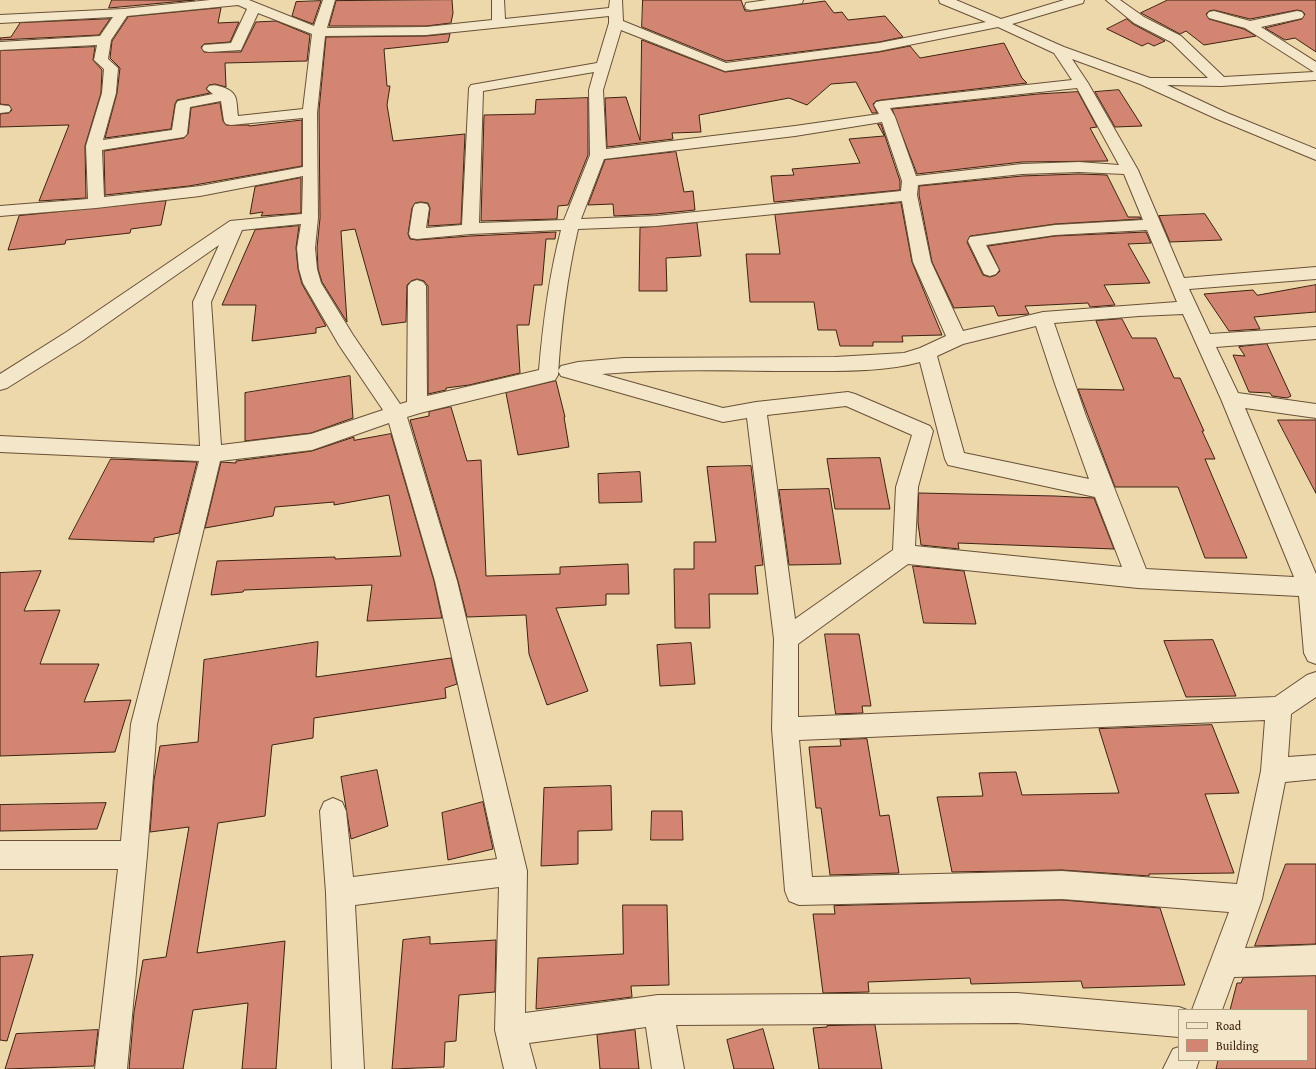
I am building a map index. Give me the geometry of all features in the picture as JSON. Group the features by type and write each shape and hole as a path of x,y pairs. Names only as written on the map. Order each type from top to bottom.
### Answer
{"street":[{"path":"329,0 319,32 310,113 310,218 306,248 308,269 312,283 346,340 396,414 446,581 513,871 510,1030 520,1069"},
{"path":"498,0 499,24"},
{"path":"751,6 797,0"},
{"path":"945,0 1000,23 1058,50 1145,81 1222,116 1316,155"},
{"path":"0,30 3,24 1,15 123,13 238,1 255,6 319,32 426,31 616,11 725,67 879,48 1000,23 1078,0"},
{"path":"1112,0 1139,20 1176,39 1221,82"},
{"path":"209,48 236,47 255,6"},
{"path":"558,373 551,335 560,264 571,223 598,155 596,90 616,11"},
{"path":"96,203 94,146 109,93 111,68 101,60 104,40 123,13"},
{"path":"1214,15 1250,25 1316,68"},
{"path":"1250,25 1297,15"},
{"path":"0,46 104,40"},
{"path":"1058,50 1081,83 1130,170 1178,284 1206,341 1231,399 1310,588 1316,653"},
{"path":"470,229 476,88 602,66"},
{"path":"1145,81 1221,82 1316,76"},
{"path":"957,339 922,262 910,188 888,117 881,105 1081,83"},
{"path":"214,88 228,95"},
{"path":"228,95 231,121 310,113"},
{"path":"94,146 179,134 183,104 228,95"},
{"path":"598,155 795,131 888,117"},
{"path":"421,208 417,234 470,229 571,223 656,221 910,188 1022,169 1079,167 1130,170"},
{"path":"0,211 96,203 200,191 311,170"},
{"path":"0,383 75,336 236,225 310,218"},
{"path":"990,270 976,241 1055,230 1154,224"},
{"path":"111,1069 134,855 144,724 211,454 202,302 236,225"},
{"path":"1178,284 1316,273"},
{"path":"417,286 417,406"},
{"path":"0,444 211,454 312,442 417,406 577,369 624,366 835,364 904,360 926,353 957,339 1043,318 1139,310 1189,308"},
{"path":"1043,318 1057,364 1103,490 1138,578"},
{"path":"1206,341 1316,333"},
{"path":"926,353 955,458 1103,490"},
{"path":"558,373 723,415 756,409 848,400 923,431 907,487 904,554"},
{"path":"1231,399 1316,411"},
{"path":"756,409 786,639 785,729 799,891 1062,885 1248,899"},
{"path":"786,639 904,554 1138,578 1310,588"},
{"path":"785,729 1279,708 1316,683"},
{"path":"1207,1009 1248,899 1274,771 1279,708"},
{"path":"1274,771 1316,767"},
{"path":"333,811 340,893 348,1069"},
{"path":"0,855 134,855"},
{"path":"340,893 513,871"},
{"path":"1225,963 1316,960"},
{"path":"510,1030 658,1010 1017,1008 1178,1022"},
{"path":"658,1010 668,1069"}],"building":[{"path":"112,0 195,0 109,8"},
{"path":"452,0 453,13 451,23 426,26 329,26 336,1"},
{"path":"643,0 741,0 745,11 825,1 834,13 842,12 848,20 885,16 903,37 879,42 726,61 642,27"},
{"path":"1168,0 1316,0 1316,52 1295,38 1285,40 1265,28 1302,19 1305,14 1302,11 1297,10 1250,19 1214,10 1209,11 1206,14 1209,19 1244,29 1256,36 1204,45 1186,31 1180,34 1141,13"},
{"path":"321,1 313,24 292,16 296,2"},
{"path":"221,8 218,23 239,22 230,42 204,44 201,47 204,52 241,52 256,22 276,21 310,35 307,61 225,63 226,87 215,84 209,85 206,89 210,93 177,100 171,129 105,138 117,93 120,68 110,58 112,41 128,17"},
{"path":"110,19 99,35 0,40 0,38 11,37 20,23"},
{"path":"1127,19 1133,24 1165,41 1154,46 1148,43 1142,46 1107,29"},
{"path":"450,34 448,42 384,49 387,86 390,86 387,105 393,141 465,134 461,224 428,226 430,208 428,203 415,203 412,208 408,234 410,239 417,240 556,232 555,239 546,239 542,285 534,285 529,325 517,325 520,373 469,385 446,388 446,390 428,394 428,286 424,281 417,279 411,281 407,285 406,322 382,325 355,229 341,231 347,322 322,282 318,269 317,248 320,218 319,110 326,37 426,36"},
{"path":"642,40 725,72 879,52 910,46 920,58 1004,43 1022,78 1027,83 876,101 873,104 877,113 872,113 856,82 831,84 807,105 789,98 699,115 701,132 672,133 673,139 607,147 605,98 626,97 640,140"},
{"path":"95,47 93,60 102,70 101,93 85,146 86,198 39,201 69,125 0,127 0,114 9,113 12,110 9,105 0,104 0,51"},
{"path":"1119,90 1142,126 1115,127 1095,92"},
{"path":"1078,92 1097,127 1090,128 1108,161 1022,162 917,174 892,109 1038,94"},
{"path":"588,98 588,155 568,205 558,206 557,219 481,221 484,115 535,114 536,100"},
{"path":"220,103 223,121 226,125 249,126 302,120 302,166 189,186 105,195 104,151 184,138 188,134 191,108"},
{"path":"878,124 881,124 900,181 900,190 774,202 771,176 794,175 792,169 860,163 849,139 884,136"},
{"path":"676,152 684,192 693,191 695,210 614,216 613,204 588,205 605,160"},
{"path":"1079,174 1107,175 1128,217 1140,217 1141,219 1055,224 970,236 967,242 983,275 990,277 996,275 1000,271 988,246 1055,236 1146,232 1151,243 1128,244 1150,283 1104,285 1115,305 1090,307 1088,303 1025,306 1029,314 998,316 994,306 954,308 932,262 919,195 919,186 1022,176"},
{"path":"301,178 301,213 261,216 263,212 250,214 255,187"},
{"path":"166,201 161,225 131,229 130,233 66,240 65,244 8,250 19,216"},
{"path":"901,203 912,262 942,335 902,336 903,342 873,342 873,346 840,346 836,330 818,330 814,302 750,302 746,254 780,254 775,215"},
{"path":"1205,214 1222,240 1170,242 1159,216"},
{"path":"697,223 701,256 666,258 667,291 639,291 640,228"},
{"path":"299,226 296,248 298,269 302,284 326,326 316,328 316,333 252,341 256,305 222,305 255,230"},
{"path":"1316,285 1316,312 1254,317 1260,329 1229,331 1204,294 1253,290 1257,295"},
{"path":"1122,319 1132,338 1156,338 1174,378 1180,378 1215,459 1205,459 1247,558 1205,558 1178,487 1115,487 1078,389 1124,390 1096,321"},
{"path":"1267,344 1291,396 1287,398 1272,396 1270,393 1249,392 1233,355 1245,356 1239,347"},
{"path":"350,376 353,418 311,433 245,441 245,393"},
{"path":"556,381 565,417 569,447 518,455 506,393"},
{"path":"451,407 467,461 481,460 486,576 560,574 560,567 628,564 629,594 606,594 606,605 556,608 588,691 547,705 529,654 526,615 467,617 458,581 410,420 429,416 429,412"},
{"path":"1278,420 1316,420 1316,493"},
{"path":"391,434 434,581 442,618 367,621 372,585 244,590 243,592 211,595 217,561 335,557 335,559 401,556 389,495 334,505 334,502 275,507 273,516 205,528 221,462 236,463 236,461 312,451 354,437 354,440"},
{"path":"880,458 890,509 835,509 827,459"},
{"path":"111,459 197,462 179,533 154,538 154,542 69,539"},
{"path":"751,466 763,565 755,566 758,594 709,594 710,628 675,628 674,569 694,569 694,542 716,542 707,467"},
{"path":"640,472 642,502 599,503 598,474"},
{"path":"829,489 841,564 789,565 779,490"},
{"path":"919,493 1094,498 1114,549 958,543 959,549 921,545 918,523"},
{"path":"913,566 964,571 976,624 924,623"},
{"path":"41,571 24,611 60,610 40,664 99,664 84,702 131,700 115,752 0,756 0,573"},
{"path":"825,634 859,634 871,706 862,706 863,713 836,714"},
{"path":"1213,640 1236,696 1186,697 1164,641"},
{"path":"318,642 316,677 451,658 457,684 445,688 446,698 314,718 313,738 272,745 265,816 218,823 197,953 285,941 276,1069 242,1069 248,1003 193,1010 183,1069 129,1069 134,1012 143,960 166,957 189,827 150,832 154,780 160,746 198,742 204,660"},
{"path":"691,643 695,684 660,686 657,645"},
{"path":"1212,725 1239,793 1205,794 1234,873 1149,874 1149,876 1062,870 952,872 937,797 983,796 979,773 1016,772 1022,795 1119,793 1099,729"},
{"path":"867,739 880,816 889,815 899,873 830,875 821,808 816,808 809,747 841,746 840,740"},
{"path":"377,770 388,826 351,839 341,777"},
{"path":"611,786 612,830 578,831 578,864 541,866 544,788"},
{"path":"483,802 493,849 448,860 442,813"},
{"path":"106,803 97,829 0,831 0,805"},
{"path":"652,811 682,811 683,840 651,840"},
{"path":"1286,864 1316,864 1316,944 1255,946"},
{"path":"1062,900 1160,908 1185,985 1083,988 1081,981 971,984 970,978 868,982 869,992 823,993 813,914 835,914 834,906"},
{"path":"623,905 667,905 669,985 631,986 632,997 536,1009 538,958 623,954"},
{"path":"430,937 430,944 496,940 495,992 459,995 456,1041 445,1042 444,1067 392,1069 403,940"},
{"path":"33,955 7,1041 0,1040 0,957"},
{"path":"1316,976 1316,1069 1216,1069 1218,1061 1308,1061 1308,1009 1230,1009 1237,983 1241,983 1243,978"},
{"path":"875,1025 882,1069 819,1069 813,1028 827,1026"},
{"path":"763,1029 774,1069 734,1069 727,1040"},
{"path":"98,1030 94,1066 5,1069 16,1034"},
{"path":"635,1030 639,1069 600,1069 597,1035"}]}
